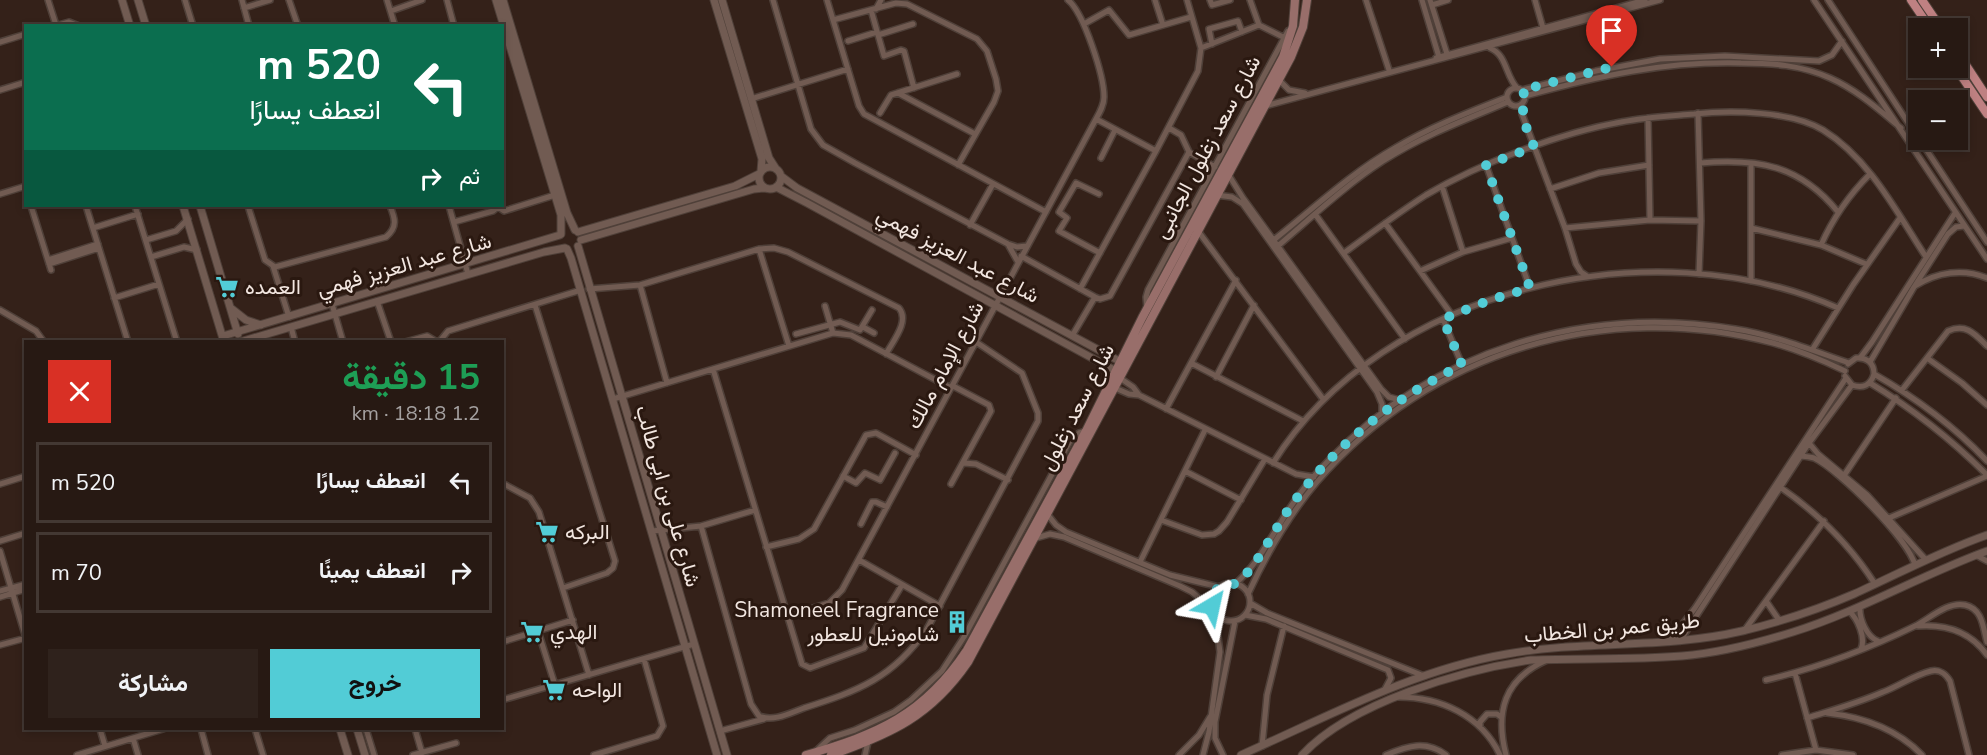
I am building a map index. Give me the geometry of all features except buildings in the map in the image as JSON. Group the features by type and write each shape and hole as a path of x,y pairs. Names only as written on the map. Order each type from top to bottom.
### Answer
{"main road":[{"name":"شارع سعد زغلول","path":"831,755 853,752 868,742 903,726 934,703 968,662 1118,374 1228,174 1286,51 1293,26 1293,0"},
{"name":"شارع سعد زغلول","path":"810,754 868,735 899,719 929,697 953,672 963,657 1036,538 1090,428 1115,388 1121,362 1147,309 1279,80 1300,39 1307,0"},
{"path":"1911,0 1923,18"},
{"path":"1922,0 1934,18"},
{"path":"1968,68 1987,97"},
{"path":"1963,78 1987,114"}],"street":[{"path":"48,0 55,24"},
{"path":"122,0 129,24"},
{"path":"185,0 192,24"},
{"path":"242,0 248,24"},
{"path":"244,8 270,0"},
{"path":"289,0 297,24"},
{"path":"387,0 394,24"},
{"path":"391,11 422,0"},
{"path":"447,0 453,24"},
{"path":"496,0 502,5 564,214 560,243 566,249 574,249 590,237 748,191 776,188 781,181 781,176 763,151 714,0"},
{"path":"722,0 751,99 763,151 760,184 765,188"},
{"path":"773,0 811,129 823,145 1008,244 1017,247 1027,246"},
{"path":"827,0 859,106 864,114 1046,212"},
{"path":"881,0 874,9 884,56 904,51 914,88"},
{"name":"شارع الإمام مالك","path":"786,616 834,600 842,590 1103,104 1104,90 1084,24 1077,10 1068,0"},
{"path":"1155,0 1163,25"},
{"path":"1080,289 1198,70 1201,48 1187,0"},
{"path":"1210,0 1212,5 1230,0"},
{"path":"1250,0 1259,25 1285,38"},
{"name":"شارع سعد زغلول الجانبى","path":"1147,309 1147,294 1285,38 1292,15 1293,0"},
{"path":"1366,0 1389,70"},
{"path":"1422,0 1439,57"},
{"path":"1447,54 1431,2 1448,0"},
{"path":"1535,0 1542,28"},
{"path":"1279,80 1290,90 1305,93 1645,0"},
{"path":"1264,106 1488,48 1660,0"},
{"path":"1814,0 1987,259"},
{"path":"1828,0 1908,122"},
{"path":"140,1 146,24"},
{"path":"833,20 896,3 907,4 977,39 984,46 998,92 958,165"},
{"path":"1084,24 1109,10 1114,13 1128,35 1191,17"},
{"path":"1212,44 1209,29 1238,21 1242,32"},
{"path":"848,41 913,24"},
{"path":"1201,48 1259,25"},
{"path":"0,42 24,35"},
{"path":"1279,245 1363,175 1402,149 1520,89 1596,70 1660,59 1725,56 1816,61 1829,57 1842,41"},
{"path":"1507,42 1502,56 1509,78 1508,97 1522,114"},
{"path":"1488,48 1502,56"},
{"path":"1588,276 1581,272 1576,264 1565,228 1522,114 1522,104 1526,96 1595,77 1643,68 1695,63 1772,64 1808,70 1837,81 1860,94 1900,128"},
{"path":"751,99 848,69"},
{"path":"880,113 891,95 957,74"},
{"path":"1509,78 1526,96"},
{"path":"0,90 24,83"},
{"path":"898,93 975,134"},
{"path":"1275,239 1354,175 1393,148 1435,127 1508,97"},
{"path":"1515,106 1522,104"},
{"path":"1344,253 1442,186 1486,165 1534,147 1591,128 1648,118 1728,111 1758,113 1797,120 1818,128 1849,151 1870,174 1926,257"},
{"path":"534,112 555,195 576,231 579,243"},
{"path":"1698,113 1701,221 1699,274"},
{"path":"1648,118 1650,220"},
{"path":"1096,119 1156,151"},
{"path":"1168,128 1181,135 1189,152 1215,167"},
{"path":"1101,158 1115,130"},
{"path":"1926,150 1987,242"},
{"path":"1021,256 1095,297 1105,298 1114,292 1189,152"},
{"path":"1700,164 1726,162 1773,166 1800,177 1825,196 1838,212"},
{"path":"1751,163 1751,280"},
{"path":"1486,165 1530,288"},
{"path":"1550,189 1599,173 1649,165"},
{"path":"561,235 567,229 576,231 588,229 745,182 768,167 776,169"},
{"path":"1228,174 1362,367 1379,396 1382,413"},
{"path":"1821,245 1838,212 1870,174"},
{"name":"شارع عبد العزيز فهمي","path":"781,176 797,188 1121,362"},
{"path":"745,182 748,191"},
{"path":"1099,194 1076,183 1059,214 1067,218 1059,231 1100,253"},
{"path":"970,225 993,184"},
{"path":"1442,186 1464,252"},
{"path":"0,194 24,187"},
{"name":"شارع عبد العزيز فهمي","path":"776,188 793,195 1118,374"},
{"path":"793,195 793,190 797,188"},
{"path":"499,207 504,211 555,195"},
{"path":"1216,195 1232,197 1243,204 1362,367 1386,395 1400,400"},
{"path":"31,207 49,265 99,246"},
{"path":"86,207 127,340"},
{"path":"135,207 176,340"},
{"path":"183,207 223,339"},
{"path":"200,207 240,340"},
{"path":"248,207 265,260 279,267 386,237 393,231 395,222 390,207"},
{"path":"449,207 468,274"},
{"path":"454,222 497,207"},
{"path":"1235,584 1250,569 1304,489 1347,442 1400,400 1462,365 1539,336 1577,328 1631,322 1678,322 1735,329 1778,339 1848,363 1860,358 1955,213"},
{"path":"93,228 138,214"},
{"path":"1316,214 1405,339"},
{"path":"1812,350 1866,264 1900,218"},
{"path":"146,240 176,231 188,219"},
{"path":"1565,228 1650,220 1701,221"},
{"path":"1385,223 1452,315"},
{"path":"1964,226 1956,227 1948,234 1870,362 1874,374 1902,390 1951,427 1987,461"},
{"path":"1751,228 1821,245 1866,264"},
{"path":"588,229 590,237"},
{"path":"1198,231 1323,399"},
{"name":"شارع عبد العزيز فهمي","path":"223,339 238,332 561,235"},
{"path":"1420,271 1464,252 1512,237"},
{"path":"547,240 549,250"},
{"name":"شارع على بن ابى طالب","path":"579,243 589,289 727,755"},
{"path":"1008,244 1018,262"},
{"path":"151,257 184,247 197,250"},
{"name":"شارع عبد العزيز فهمي","path":"248,340 549,250 566,249"},
{"name":"شارع على بن ابى طالب","path":"566,249 573,262 717,755"},
{"path":"759,249 789,346"},
{"path":"589,289 640,285 759,249 782,249 899,308 903,322 886,354"},
{"path":"573,262 581,260"},
{"path":"1567,279 1573,273 1576,264"},
{"path":"273,266 289,317"},
{"path":"1273,463 1303,421 1323,399 1362,367 1405,339 1443,319 1490,300 1530,288 1567,279 1634,272 1699,274 1751,280 1795,291 1838,308"},
{"path":"1914,287 1931,278 1951,273 1971,273 1987,278"},
{"path":"1166,409 1236,280"},
{"path":"114,297 159,284"},
{"path":"640,285 667,382"},
{"path":"440,340 448,331 581,290"},
{"path":"1072,336 1095,297"},
{"path":"377,302 390,340"},
{"path":"332,304 342,340"},
{"path":"535,305 615,561 613,568 607,573 563,588"},
{"path":"1216,377 1254,305"},
{"path":"825,306 833,333"},
{"path":"231,308 246,320 262,325 265,335 261,340"},
{"path":"0,310 36,331 43,340"},
{"path":"796,334 840,322 860,330 872,310"},
{"path":"1443,319 1462,365"},
{"path":"291,327 295,340"},
{"path":"863,327 874,333"},
{"path":"1248,594 1275,542 1294,512 1340,457 1366,433 1418,395 1492,358 1529,345 1576,333 1624,328 1672,327 1758,339 1793,349 1845,371"},
{"path":"1902,390 1944,336 1954,328 1967,329 1987,346"},
{"path":"613,399 833,333 851,335 989,405 990,414 951,484"},
{"path":"412,340 427,336 434,340"},
{"path":"720,731 773,718 849,693 875,680 897,664 913,648 940,606 1037,424 1038,412 1022,372 976,342"},
{"path":"1094,359 1099,350"},
{"path":"1860,358 1870,362"},
{"path":"1927,358 1962,383 1987,405"},
{"path":"1191,363 1303,421"},
{"path":"1848,363 1845,371 1846,378 1852,385 1861,387 1869,383 1874,374"},
{"path":"713,369 802,664 806,667 814,666 864,648 902,585"},
{"path":"1118,374 1139,395"},
{"path":"1669,642 1695,608 1846,378"},
{"path":"1869,383 1896,398 1944,434 1987,476 1889,518"},
{"path":"1680,641 1800,456 1852,385"},
{"path":"1115,388 1129,394 1139,395 1296,474 1314,477"},
{"path":"1845,474 1896,398"},
{"path":"810,754 830,738 855,730 894,712 911,700 942,671 973,621 1070,441 1079,433 1090,428"},
{"path":"1140,562 1205,430"},
{"path":"766,547 799,539 810,533 869,433 876,433 916,455"},
{"path":"1809,443 1818,454 1845,474 1889,518 1926,560"},
{"path":"970,452 976,464"},
{"path":"843,476 856,483 865,473 881,479 895,453"},
{"path":"1800,456 1820,462 1863,499 1906,546 1915,565"},
{"path":"1161,520 1202,535 1214,534 1224,527 1265,459"},
{"path":"964,463 976,464 1008,480"},
{"path":"1185,471 1241,500"},
{"path":"1296,474 1304,489"},
{"path":"0,484 24,477"},
{"path":"504,484 530,498 536,504 590,675"},
{"path":"1780,487 1824,521 1854,554 1875,584"},
{"path":"861,524 872,502 887,507"},
{"path":"652,531 701,526 755,510"},
{"path":"1048,515 1066,532 1184,580 1220,587"},
{"path":"1744,630 1824,521"},
{"path":"701,526 751,704 759,716 766,718"},
{"path":"0,541 24,534"},
{"path":"1036,538 1050,534 1064,537 1180,586 1192,592 1214,612 1224,620 1235,621 1245,615 1250,603 1248,594 1235,584 1227,584 1220,587 1212,597 1214,612 1220,652 1203,755"},
{"name":"طريق عمر بن الخطاب","path":"1240,755 1383,692 1468,662 1530,650 1680,641 1744,630 1828,604 1987,535"},
{"path":"0,551 24,631"},
{"name":"طريق عمر بن الخطاب","path":"1302,755 1339,726 1398,698 1451,678 1520,662 1548,659 1684,656 1728,648 1792,632 1860,607 1987,551"},
{"path":"1976,555 1987,561"},
{"path":"859,560 940,606"},
{"path":"0,597 24,585"},
{"path":"0,591 24,589"},
{"path":"1766,601 1779,620"},
{"path":"1250,603 1268,613 1424,676"},
{"path":"1766,680 1795,673 1861,649 1915,626 1951,606 1966,605 1973,608 1982,619 1987,642"},
{"path":"1860,607 1860,614 1869,636 1878,641"},
{"path":"1849,611 1854,616 1863,638 1861,649"},
{"path":"1245,615 1261,617 1388,670 1392,678 1383,692"},
{"path":"504,641 573,620"},
{"path":"1223,755 1215,738 1215,722 1235,621"},
{"path":"1262,746 1267,694 1284,626"},
{"path":"1915,626 1941,626 1954,629 1976,642 1987,655"},
{"path":"538,631 555,685"},
{"path":"0,645 24,639"},
{"path":"504,699 694,644"},
{"path":"594,755 653,737 662,729 644,659"},
{"path":"1506,755 1501,717 1506,698 1516,682 1530,669 1548,659"},
{"path":"1807,718 1857,703 1932,671 1937,671 1947,676 1950,681 1969,755"},
{"path":"1795,673 1816,750"},
{"path":"1398,698 1431,700 1462,713 1480,727 1500,755"},
{"path":"1480,727 1487,714 1492,713 1501,717"},
{"path":"1825,713 1851,716 1876,724 1900,736 1922,755"},
{"path":"1179,755 1199,735 1211,715"},
{"path":"100,730 105,746"},
{"path":"77,755 160,730"},
{"path":"201,730 208,755"},
{"path":"255,730 263,755"},
{"path":"340,730 348,755"},
{"path":"357,730 365,755"},
{"path":"366,730 374,755"},
{"path":"415,730 422,754"},
{"path":"133,738 138,755"},
{"path":"865,755 868,742"},
{"path":"413,755 456,743"},
{"path":"1386,755 1416,745 1434,748 1446,755"},
{"path":"1782,755 1816,750 1853,755"}],"place":[{"name":"العمده","path":"227,287"},
{"name":"البركه","path":"547,532"},
{"name":"Shamoneel Fragrance شامونيل للعطور","path":"957,622"},
{"name":"الهدي","path":"532,632"},
{"name":"الواحه","path":"554,690"}],"route":[{"path":"1212,606 1212,597 1216,590 1223,585 1235,584 1242,579 1264,550 1293,503 1347,442 1400,400 1462,365 1443,319 1490,300 1530,288 1486,165 1534,147 1522,114 1522,104 1526,98 1522,90 1612,67"}]}
